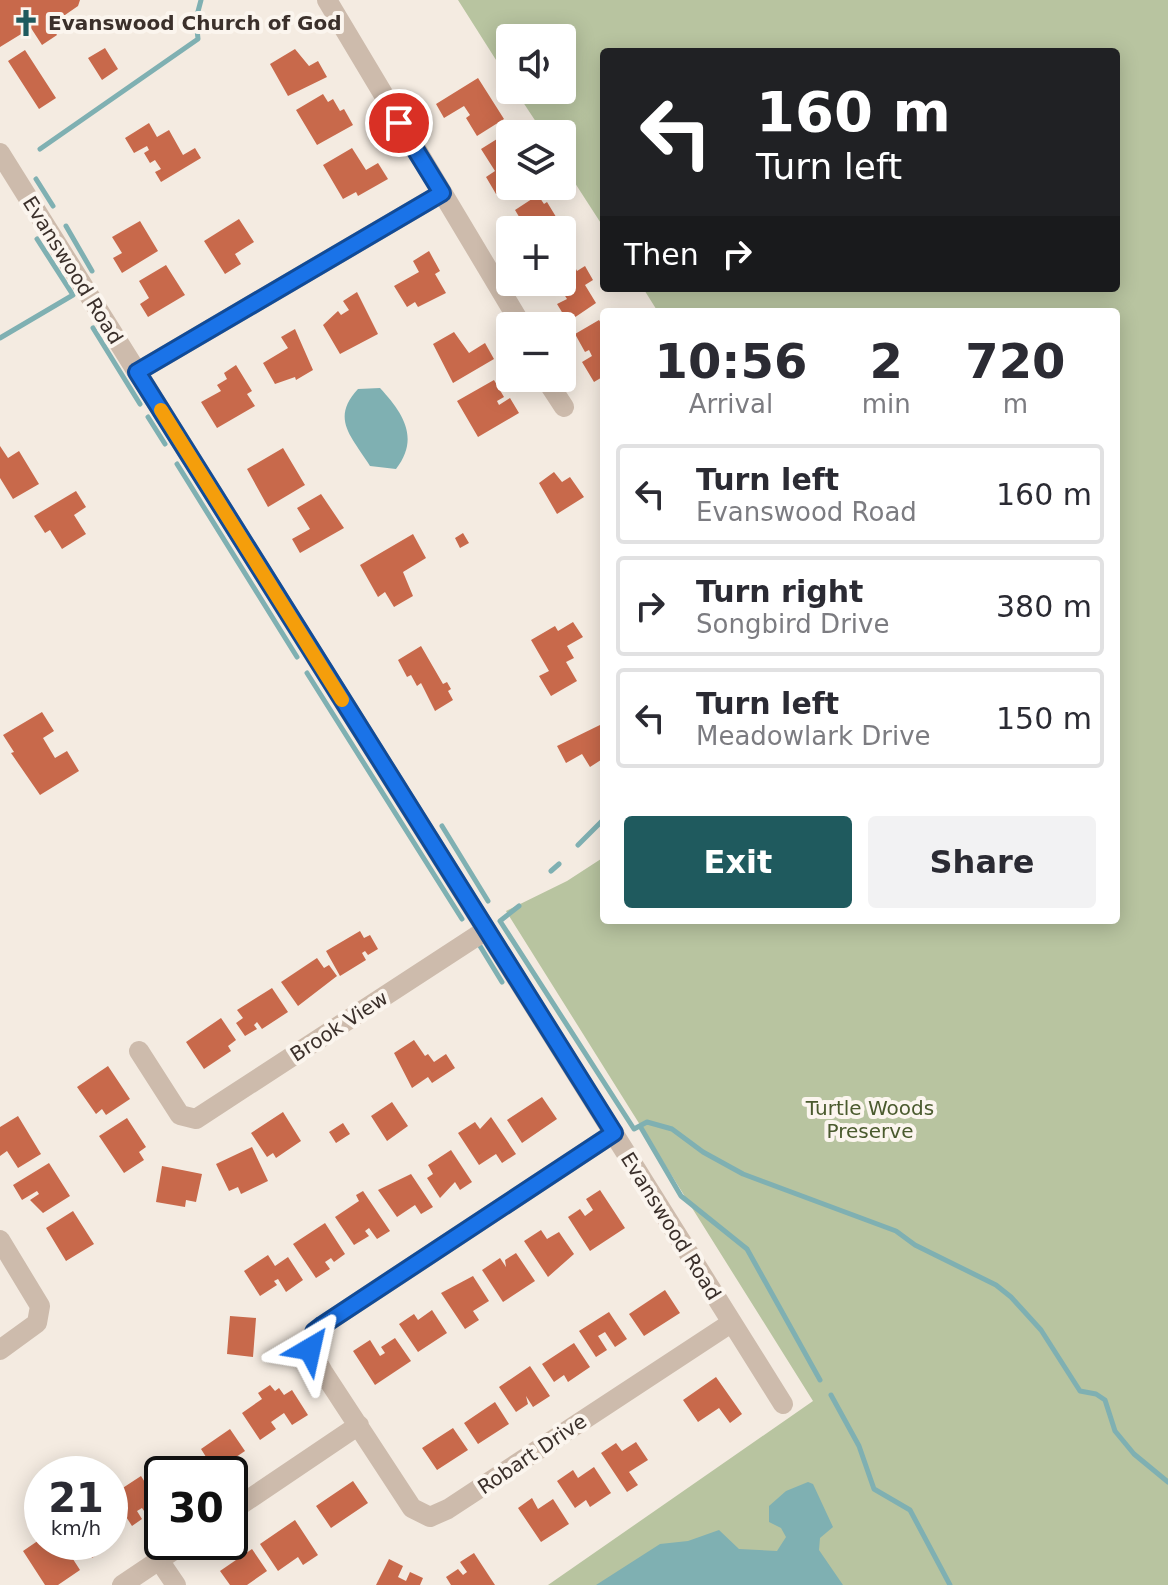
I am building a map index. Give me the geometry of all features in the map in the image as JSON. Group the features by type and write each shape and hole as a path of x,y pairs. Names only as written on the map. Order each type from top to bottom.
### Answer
{"street":[{"path":"327,0 514,312"},
{"name":"Evanswood Road","path":"0,153 783,1404"},
{"path":"137,372 442,193"},
{"path":"554,392 564,407"},
{"name":"Brook View","path":"139,1051 180,1115 190,1120 203,1115 486,930"},
{"name":"Robart Drive","path":"614,1133 314,1332 311,1340 313,1355 412,1508 423,1516 437,1515 731,1323"},
{"path":"0,1240 40,1306 40,1317 31,1329 0,1350"},
{"path":"248,1500 359,1425"},
{"path":"122,1585 159,1560 176,1585"}],"green space":[{"name":"Turtle Woods Preserve","path":"458,0 1168,0 1168,1585 548,1585 813,1401 506,911 567,881 600,860 600,924 1120,924 1120,308 656,308 646,292 1120,292 1120,48 600,48 600,222 576,185 576,120 535,120 524,104 576,104 576,24 496,24 496,60"}],"water":[{"path":"380,388 396,407 408,436 403,458 396,469 370,466 351,437 345,419 350,400 358,389"},
{"path":"808,1482 813,1484 833,1527 820,1538 819,1550 843,1585 596,1585 660,1544 688,1541 719,1530 739,1549 777,1551 786,1537 781,1528 769,1522 769,1506 786,1491"}],"building":[{"name":"Evanswood Church of God","path":"0,0 80,0 66,17 50,24 57,35 42,45 31,28 0,47"},
{"path":"105,48 118,69 102,80 88,58"},
{"path":"295,49 309,66 318,61 327,77 288,96 270,64"},
{"path":"25,50 56,98 39,109 8,61"},
{"path":"478,78 504,119 496,120 496,124 477,136 466,118 470,115 464,106 444,118 436,104"},
{"path":"323,94 328,102 333,99 340,111 344,109 353,125 317,145 296,110"},
{"path":"149,123 157,137 169,130 183,155 195,148 201,158 161,182 155,172 161,169 155,160 150,163 144,153 149,150 147,146 134,153 125,138"},
{"path":"496,140 496,194 486,177 495,171 481,149"},
{"path":"352,148 366,170 378,163 388,179 358,196 356,192 343,199 323,165"},
{"path":"530,200 541,200 544,204 547,202 556,216 519,216 515,210"},
{"path":"239,219 254,242 235,254 241,264 225,274 204,241"},
{"path":"140,221 158,251 122,273 113,258 122,253 112,237"},
{"path":"429,251 440,271 435,274 446,293 418,307 415,302 407,307 394,286 419,272 413,261"},
{"path":"166,265 185,295 148,317 140,304 149,298 139,281"},
{"path":"585,266 593,280 585,285 596,303 576,317 576,312 562,312 557,304 567,299 565,296 576,296 576,269"},
{"path":"357,292 378,334 340,354 323,325 338,311 341,315 349,310 343,301"},
{"path":"599,320 600,378 594,382 582,362 592,356 589,350 585,352 576,333"},
{"path":"295,329 313,370 296,380 295,377 275,384 263,363 288,348 281,337"},
{"path":"454,332 469,353 485,343 494,359 453,383 433,344"},
{"path":"236,365 252,391 247,394 255,406 217,428 201,402 221,391 217,385 227,379 224,373"},
{"path":"494,380 496,392 501,392 504,397 497,401 499,405 510,398 519,413 478,437 457,401"},
{"path":"0,446 8,458 19,451 39,484 13,499 0,478"},
{"path":"283,448 305,485 268,507 247,469"},
{"path":"554,472 562,482 570,477 584,497 557,514 539,483"},
{"path":"76,491 86,507 74,515 86,534 62,549 50,530 45,533 34,516"},
{"path":"321,494 344,528 300,553 292,539 310,529 297,508"},
{"path":"463,533 469,543 460,548 455,538"},
{"path":"413,534 426,558 403,572 413,596 394,607 385,592 378,597 360,565"},
{"path":"573,622 583,637 567,646 574,658 566,662 577,681 551,696 539,676 549,671 531,640 555,626 558,631"},
{"path":"421,646 443,684 447,682 451,689 448,691 453,700 435,711 421,683 417,686 411,675 407,677 398,660"},
{"path":"42,712 54,731 43,738 55,758 67,751 79,771 40,795 11,753 14,752 3,735"},
{"path":"600,725 600,761 590,767 582,754 566,763 557,746"},
{"path":"360,931 364,938 370,935 378,949 368,955 365,951 362,953 366,960 340,976 326,951"},
{"path":"317,958 324,968 329,965 337,976 298,1006 281,982"},
{"path":"272,988 288,1012 262,1029 257,1022 254,1025 257,1029 245,1036 236,1023 243,1018 237,1010"},
{"path":"221,1018 236,1040 228,1046 231,1051 204,1069 186,1042"},
{"path":"414,1040 425,1056 428,1054 434,1062 446,1054 455,1068 432,1083 428,1077 412,1088 394,1053"},
{"path":"108,1066 130,1099 106,1115 102,1109 96,1114 77,1087"},
{"path":"542,1097 557,1119 522,1143 507,1120"},
{"path":"392,1102 408,1126 387,1141 371,1116"},
{"path":"283,1112 301,1141 276,1158 273,1153 267,1157 251,1133"},
{"path":"18,1116 41,1154 18,1168 7,1151 0,1156 0,1127"},
{"path":"491,1117 516,1154 502,1163 496,1154 479,1165 458,1133 475,1122 480,1129"},
{"path":"127,1118 146,1147 139,1152 144,1160 124,1173 99,1136"},
{"path":"343,1123 350,1134 336,1143 329,1132"},
{"path":"252,1147 268,1181 241,1194 238,1187 229,1191 216,1164"},
{"path":"451,1150 472,1182 460,1190 455,1182 440,1198 427,1178 433,1174 428,1165"},
{"path":"49,1163 70,1196 43,1213 30,1200 39,1194 37,1191 22,1200 13,1185"},
{"path":"162,1166 202,1174 196,1202 186,1200 185,1207 156,1202"},
{"path":"411,1174 433,1207 421,1214 415,1205 397,1217 378,1190"},
{"path":"600,1190 625,1228 590,1251 568,1217 580,1209 585,1216 593,1210 586,1199"},
{"path":"363,1191 390,1231 377,1239 369,1228 365,1231 369,1236 354,1245 335,1217 359,1201 356,1195"},
{"path":"73,1211 94,1244 66,1261 46,1228"},
{"path":"325,1223 345,1254 334,1262 331,1258 325,1262 330,1269 316,1278 293,1244"},
{"path":"541,1230 547,1239 559,1232 574,1254 548,1277 524,1241"},
{"path":"516,1253 535,1281 503,1302 482,1270 500,1258 506,1267 505,1260"},
{"path":"268,1255 275,1266 288,1257 303,1280 286,1292 278,1279 274,1281 277,1285 260,1296 244,1271"},
{"path":"473,1276 489,1301 473,1311 479,1320 465,1329 441,1293"},
{"path":"665,1290 680,1313 644,1336 629,1314"},
{"path":"432,1310 447,1333 418,1352 399,1324 414,1314 418,1320"},
{"path":"609,1312 627,1339 615,1347 605,1332 598,1336 607,1350 596,1357 579,1331"},
{"path":"230,1316 256,1318 253,1357 227,1354"},
{"path":"395,1338 411,1361 375,1385 353,1351 370,1340 380,1356 385,1353 381,1347"},
{"path":"574,1343 590,1367 568,1382 564,1375 554,1382 542,1364"},
{"path":"530,1366 550,1396 533,1407 526,1396 528,1404 516,1412 499,1387"},
{"path":"716,1377 742,1414 730,1423 719,1408 698,1422 683,1400"},
{"path":"270,1385 275,1391 279,1388 284,1395 292,1390 308,1415 292,1425 284,1413 271,1422 276,1429 260,1440 242,1413 262,1399 258,1393"},
{"path":"495,1402 509,1424 478,1444 464,1423"},
{"path":"453,1428 468,1450 437,1470 422,1448"},
{"path":"230,1429 245,1451 238,1456 205,1456 201,1449"},
{"path":"636,1442 648,1460 629,1472 638,1485 627,1492 601,1453 616,1443 622,1451"},
{"path":"594,1467 611,1493 590,1507 586,1500 575,1508 557,1481 573,1470 578,1478"},
{"path":"141,1476 144,1481 144,1511 142,1508 137,1511 142,1519 132,1526 128,1520 128,1485"},
{"path":"353,1481 368,1503 331,1528 316,1506"},
{"path":"532,1498 538,1509 553,1499 569,1524 541,1542 518,1508"},
{"path":"295,1520 318,1555 303,1565 298,1557 278,1571 260,1544"},
{"path":"252,1549 267,1571 247,1585 230,1585 220,1571 236,1560 248,1560 248,1552"},
{"path":"474,1553 495,1585 451,1585 446,1577 458,1569 463,1575 467,1572 460,1562"},
{"path":"389,1559 403,1566 398,1577 406,1581 410,1572 423,1578 420,1585 376,1585"},
{"path":"29,1560 74,1560 80,1570 58,1585 45,1585"}],"waterway":[{"path":"40,149 198,39 196,19 201,0"},
{"path":"36,179 53,206"},
{"path":"66,226 92,271"},
{"path":"0,338 73,295 37,239"},
{"path":"93,328 140,404"},
{"path":"148,417 165,444"},
{"path":"177,464 297,657"},
{"path":"307,673 462,919"},
{"path":"578,845 600,823"},
{"path":"442,826 488,901"},
{"path":"551,871 559,864"},
{"path":"519,906 500,921 634,1129 647,1122 672,1129 703,1152 743,1174 896,1231 915,1245 996,1285 1041,1330 1080,1391 1096,1394 1105,1400 1115,1431 1134,1454 1168,1482"},
{"path":"480,946 502,982"},
{"path":"640,1126 681,1196 747,1249 820,1380"},
{"path":"831,1395 859,1446 874,1489 910,1510 950,1585"}],"slow traffic":[{"path":"161,410 342,700"}],"place":[{"name":"Evanswood Church of God","path":"26,23"}],"route":[{"path":"310,1349 314,1332 323,1325 614,1133 137,372 442,193 399,123"}]}
